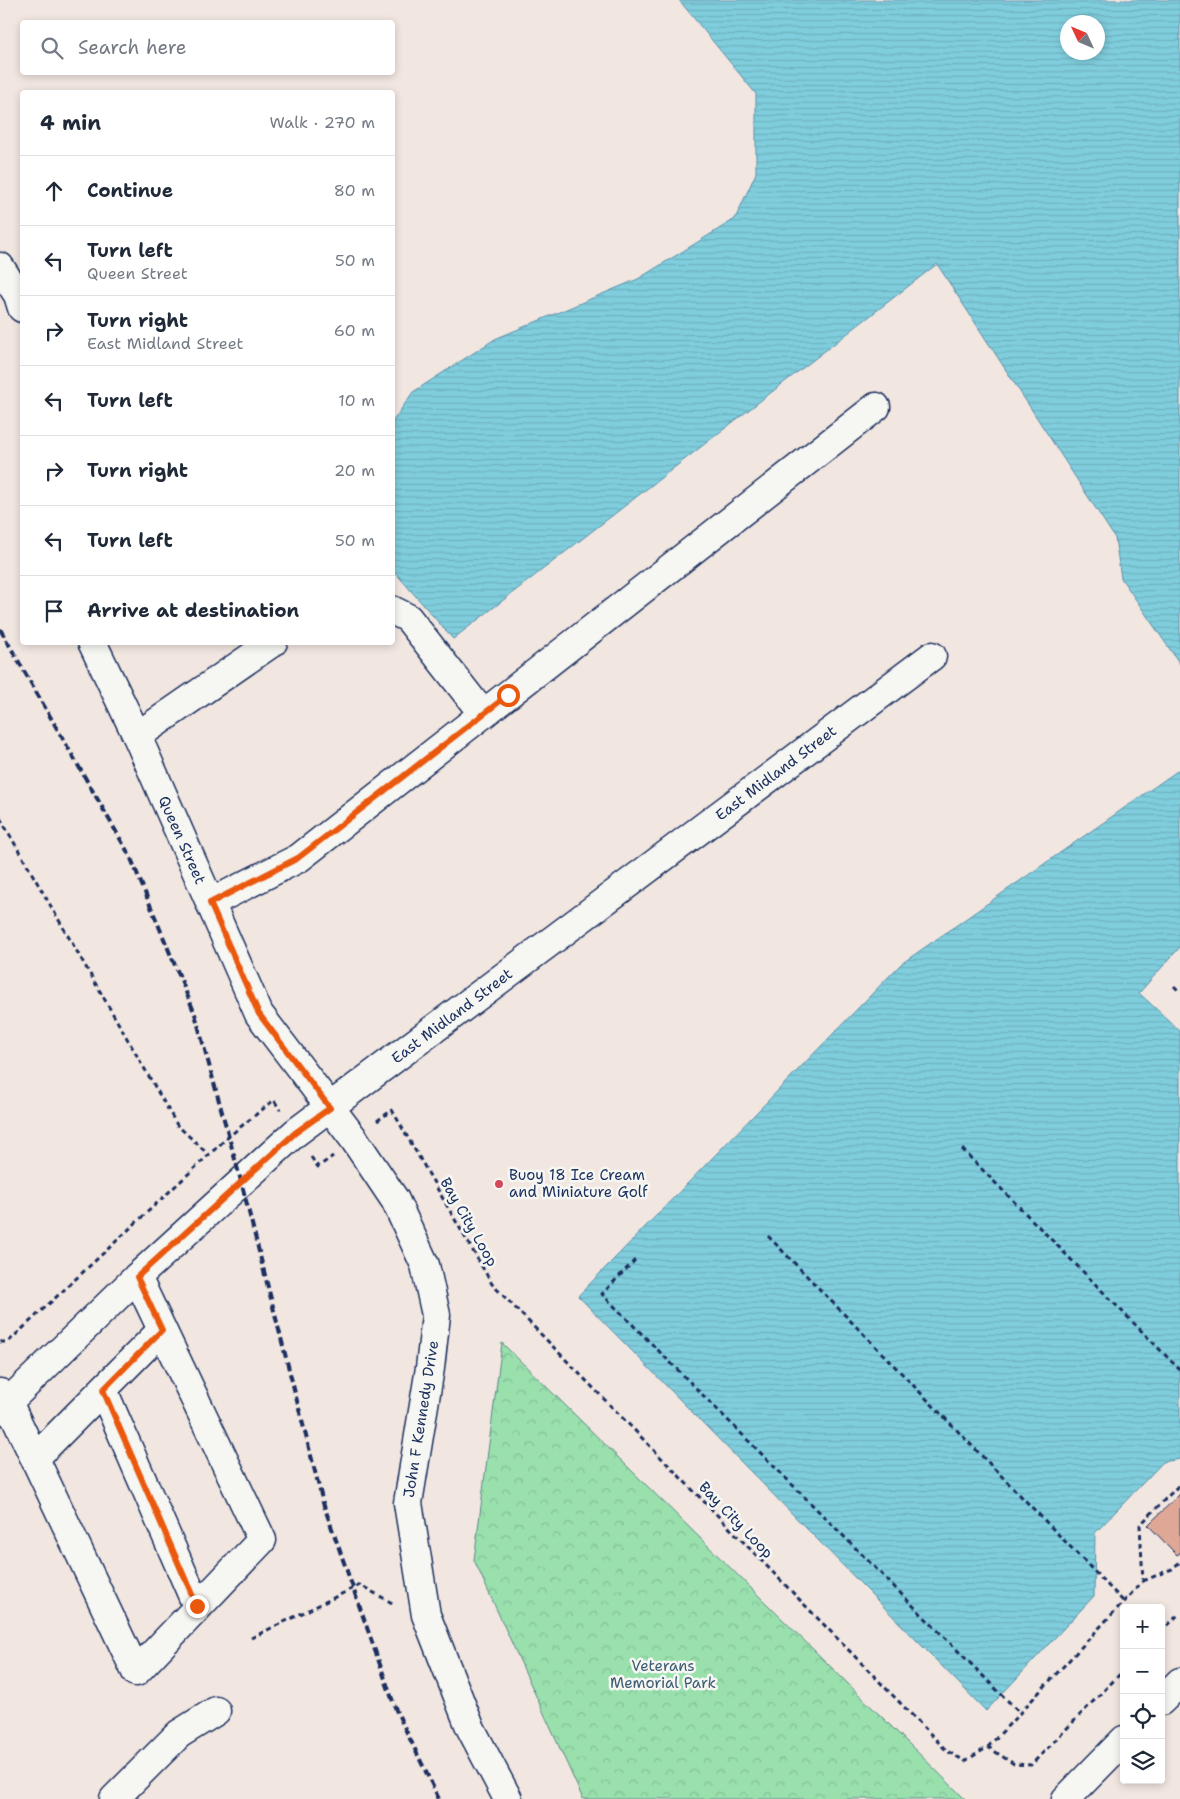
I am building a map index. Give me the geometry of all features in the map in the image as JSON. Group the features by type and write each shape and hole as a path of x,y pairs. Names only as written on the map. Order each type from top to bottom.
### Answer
{"street":[{"path":"0,267 18,295 20,302"},
{"path":"210,903 298,858 876,407"},
{"path":"395,612 408,618 483,714"},
{"name":"Queen Street","path":"93,645 137,736 259,1014 330,1108"},
{"path":"137,736 269,645"},
{"name":"East Midland Street","path":"3,1402 295,1133 932,656"},
{"name":"John F Kennedy Drive","path":"330,1108 354,1139 395,1200 425,1265 436,1315 430,1368 408,1503 426,1615 470,1727 508,1799"},
{"path":"3,1402 36,1457 136,1672 262,1540 137,1277"},
{"path":"36,1457 162,1330"},
{"path":"103,1390 197,1606"},
{"path":"1165,1697 1180,1682"},
{"path":"114,1799 179,1734 216,1711"},
{"path":"1066,1799 1120,1744"}],"path":[{"path":"0,818 177,1125 209,1155"},
{"path":"1174,986 1180,992"},
{"path":"0,1342 8,1342 209,1155 274,1100"},
{"name":"Bay City Loop","path":"392,1110 492,1284 519,1314 947,1751 965,1761 988,1747"},
{"path":"962,1148 1180,1370"},
{"path":"768,1236 1124,1602"},
{"path":"636,1260 602,1294 1020,1714"},
{"path":"1143,1581 1140,1525 1180,1484"},
{"path":"1120,1674 1031,1764 1014,1764 988,1747 1143,1581 1172,1569 1180,1562"},
{"path":"251,1638 360,1586 398,1606"},
{"path":"1165,1628 1180,1614"}],"green space":[{"name":"Veterans Memorial Park","path":"502,1343 965,1799 583,1799 474,1560"}],"water":[{"path":"679,0 1180,0 1180,664 1121,578 1115,538 937,264 453,639 395,572 395,418 413,392 495,339 638,279 735,219 756,173 756,94"},
{"path":"1180,769 1180,947 1139,993 1180,1031 1180,1459 1163,1462 1095,1533 1094,1596 986,1711 578,1296 901,964"}],"building":[{"path":"1180,1494 1180,1553 1177,1555 1148,1525"}],"railway":[{"path":"0,629 130,856 195,1014 241,1181 323,1503 396,1710 439,1799"}],"place":[{"name":"Buoy 18 Ice Cream and Miniature Golf","path":"499,1184"}],"route":[{"path":"197,1606 103,1390 162,1330 137,1277 295,1133 330,1108 259,1014 210,903 298,858 508,695"}]}
